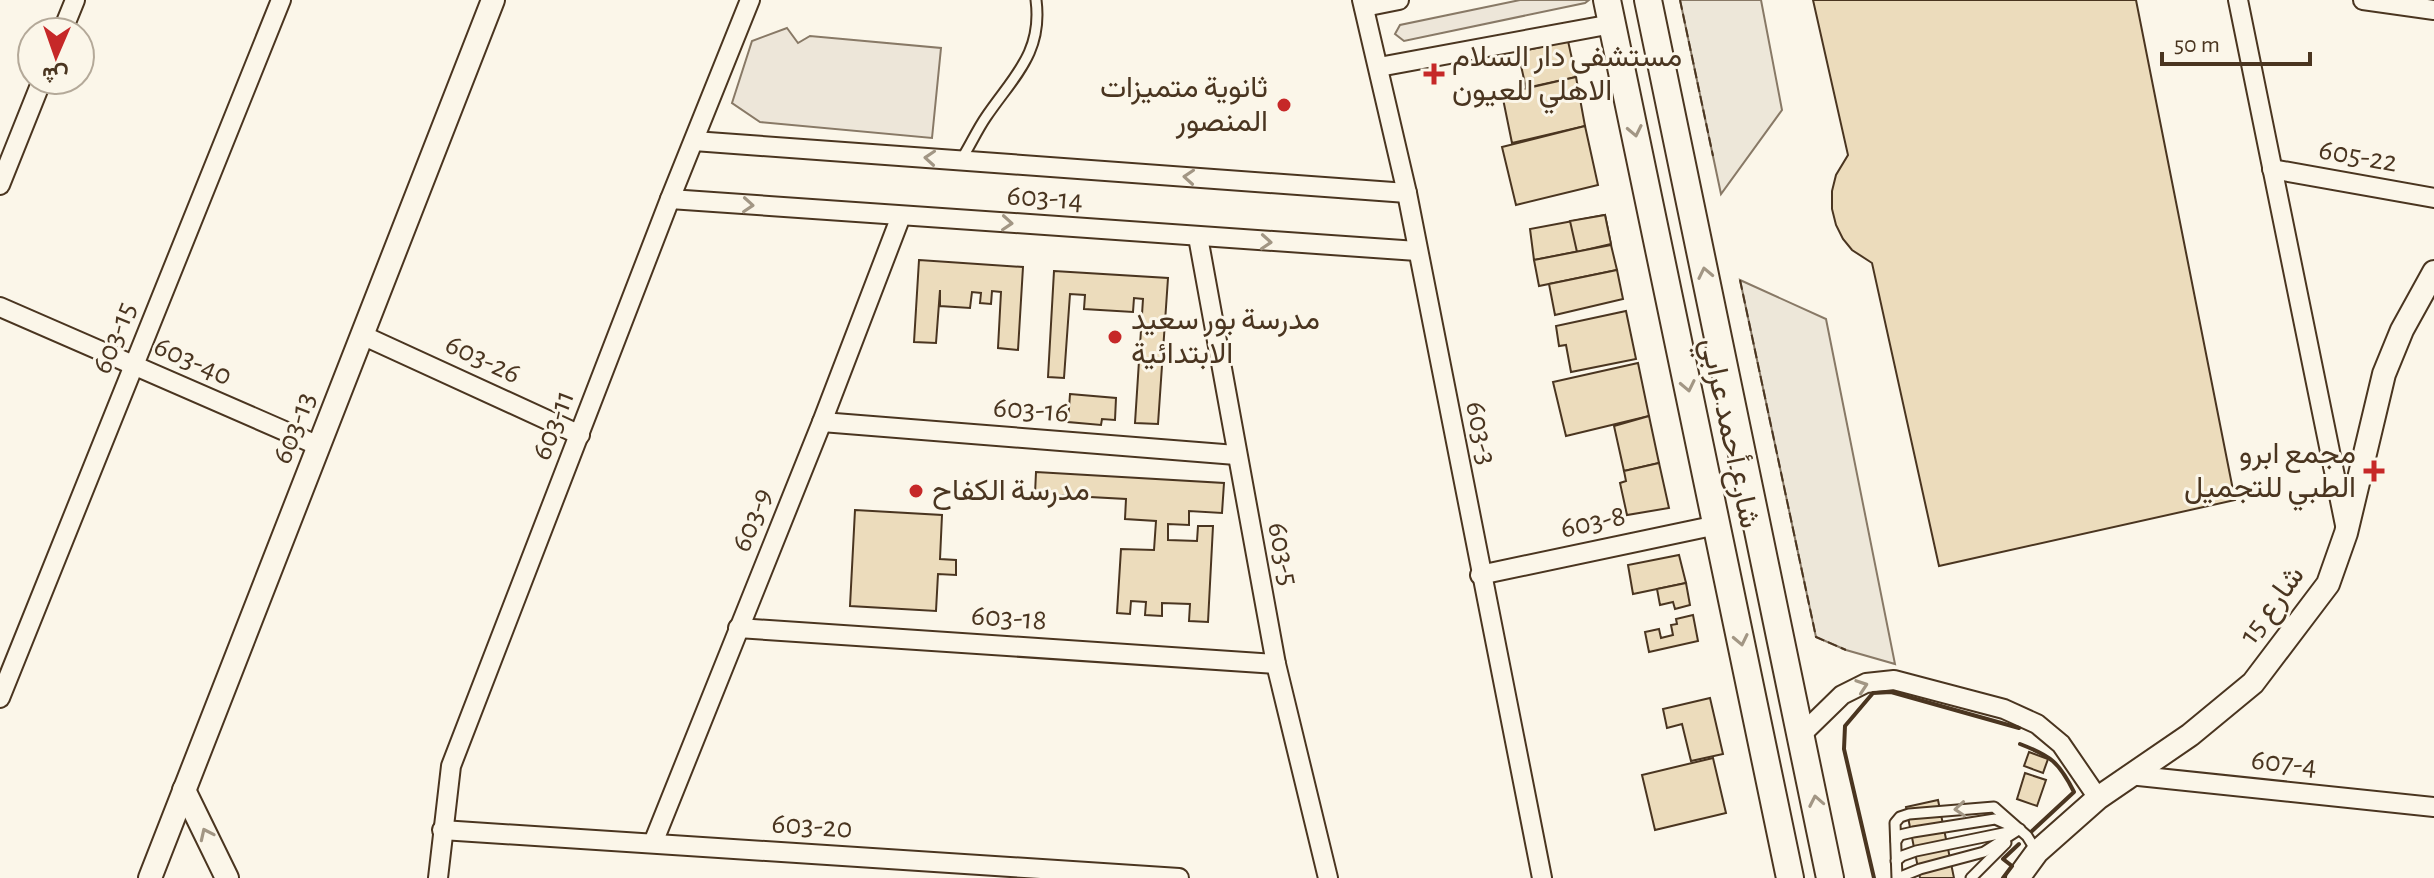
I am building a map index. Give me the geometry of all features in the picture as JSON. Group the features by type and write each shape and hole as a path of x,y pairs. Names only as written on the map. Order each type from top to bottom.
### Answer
{"main road":[{"name":"شارع أحمد عرابي","path":"1648,0 1830,878"},
{"name":"شارع أحمد عرابي","path":"1610,12 1790,878"}],"street":[{"name":"603-15","path":"0,698 281,0"},
{"name":"603-13","path":"150,878 493,0"},
{"name":"603-11","path":"438,878 451,766 750,0"},
{"path":"1363,4 1399,0"},
{"path":"2238,0 2346,533"},
{"path":"2363,0 2434,10"},
{"name":"603-3","path":"1363,4 1407,193 1542,878"},
{"path":"1379,67 1610,12"},
{"path":"0,185 36,96"},
{"name":"603-14","path":"694,141 1407,193"},
{"name":"605-22","path":"2272,169 2434,198"},
{"name":"603-14","path":"670,199 1417,251"},
{"name":"603-9","path":"653,843 901,216"},
{"name":"603-5","path":"1198,237 1276,664 1328,878"},
{"name":"شارع 15","path":"2018,878 2037,852 2098,798 2190,735 2253,683 2328,584 2346,533 2384,374 2402,330 2434,272"},
{"name":"603-40","path":"0,307 319,446"},
{"name":"603-26","path":"362,335 580,435"},
{"name":"603-16","path":"822,422 1236,455"},
{"name":"603-8","path":"1480,575 1717,525"},
{"name":"603-18","path":"738,628 1276,664"},
{"path":"1802,734 1842,695 1866,683 1894,680 2004,709 2037,724 2061,744 2098,798"},
{"name":"607-4","path":"2129,775 2434,807"},
{"path":"184,790 227,878"},
{"name":"603-20","path":"442,830 653,843 1007,872 1179,878"}],"lane":[{"path":"961,160 986,117 1024,68 1033,44 1036,0"},
{"path":"2020,829 1984,852 1898,878 1895,823 1900,817 1933,811 1994,807 2020,829 2037,852"},
{"path":"1896,841 1900,835 1913,832 1995,819 2020,829"},
{"path":"1896,861 1916,851 2020,829"},
{"path":"1971,878 2020,829"}],"shaded area":[{"path":"1520,0 1589,0 1404,41 1395,34 1400,25"},
{"path":"1680,0 1761,0 1782,110 1721,194"},
{"path":"787,28 798,43 810,36 941,48 932,138 760,122 732,103 752,41"},
{"path":"1740,280 1826,319 1895,664 1846,650 1816,637"}],"building":[{"path":"1813,0 2136,0 2235,500 1939,566 1872,263 1852,250 1843,239 1832,209 1836,175 1848,155"},
{"path":"1568,41 1576,77 1526,88 1518,52"},
{"path":"1576,77 1585,126 1512,143 1502,94"},
{"path":"1585,126 1598,185 1516,205 1502,147"},
{"path":"1605,215 1611,245 1534,260 1530,229"},
{"path":"1605,215 1611,244 1577,252 1570,221"},
{"path":"1611,245 1617,270 1539,286 1534,260"},
{"path":"919,260 1023,267 1018,350 998,348 1001,292 992,291 991,304 980,303 981,293 972,292 970,308 940,306 940,290 936,343 914,342"},
{"path":"1617,270 1623,299 1555,315 1549,284"},
{"path":"1054,271 1168,278 1158,424 1135,423 1143,299 1134,298 1133,312 1084,309 1085,295 1070,294 1064,378 1048,377"},
{"path":"1626,311 1636,359 1571,372 1566,345 1559,346 1556,326"},
{"path":"1638,363 1649,416 1566,436 1553,382"},
{"path":"1070,394 1116,398 1115,420 1102,419 1101,425 1068,422"},
{"path":"1649,416 1659,463 1624,471 1614,426"},
{"path":"1659,463 1669,508 1627,515 1620,483 1626,481 1624,471"},
{"path":"1036,472 1224,483 1222,513 1189,511 1189,525 1168,524 1168,540 1197,541 1198,526 1213,526 1208,622 1189,621 1190,604 1162,603 1162,616 1145,615 1146,602 1131,601 1130,614 1117,613 1121,549 1154,550 1156,521 1125,519 1126,499 1035,494"},
{"path":"855,510 942,515 940,559 956,560 956,575 938,574 936,611 850,606"},
{"path":"1679,555 1686,583 1633,594 1628,565"},
{"path":"1686,583 1690,605 1675,609 1673,602 1660,605 1657,589"},
{"path":"1693,615 1698,641 1649,652 1645,632 1659,629 1661,638 1673,635 1671,625 1677,624 1676,619"},
{"path":"1710,698 1723,754 1691,761 1682,724 1667,728 1663,709"},
{"path":"2029,752 2048,759 2043,773 2024,766"},
{"path":"1713,758 1726,813 1655,830 1642,775"},
{"path":"2025,773 2046,780 2037,806 2017,799"},
{"path":"1938,800 1954,878 1920,878 1906,807"}],"fence":[{"path":"1680,0 1713,156"},
{"path":"1740,280 1816,637 1846,650"}],"wall":[{"path":"1874,878 1844,749 1845,726 1873,693 1891,692 2019,728"},
{"path":"2020,744 2053,761 2074,792 2032,831"},
{"path":"2003,878 2012,866 2003,859 2019,844"}],"place":[{"name":"مستشفى دار السلام الاهلي للعيون","path":"1434,74"},
{"name":"ثانوية متميزات المنصور","path":"1284,105"},
{"name":"مدرسة بور سعيد الابتدائية","path":"1115,337"},
{"name":"مجمع ابرو الطبي للتجميل","path":"2374,471"},
{"name":"مدرسة الكفاح","path":"916,491"}]}
